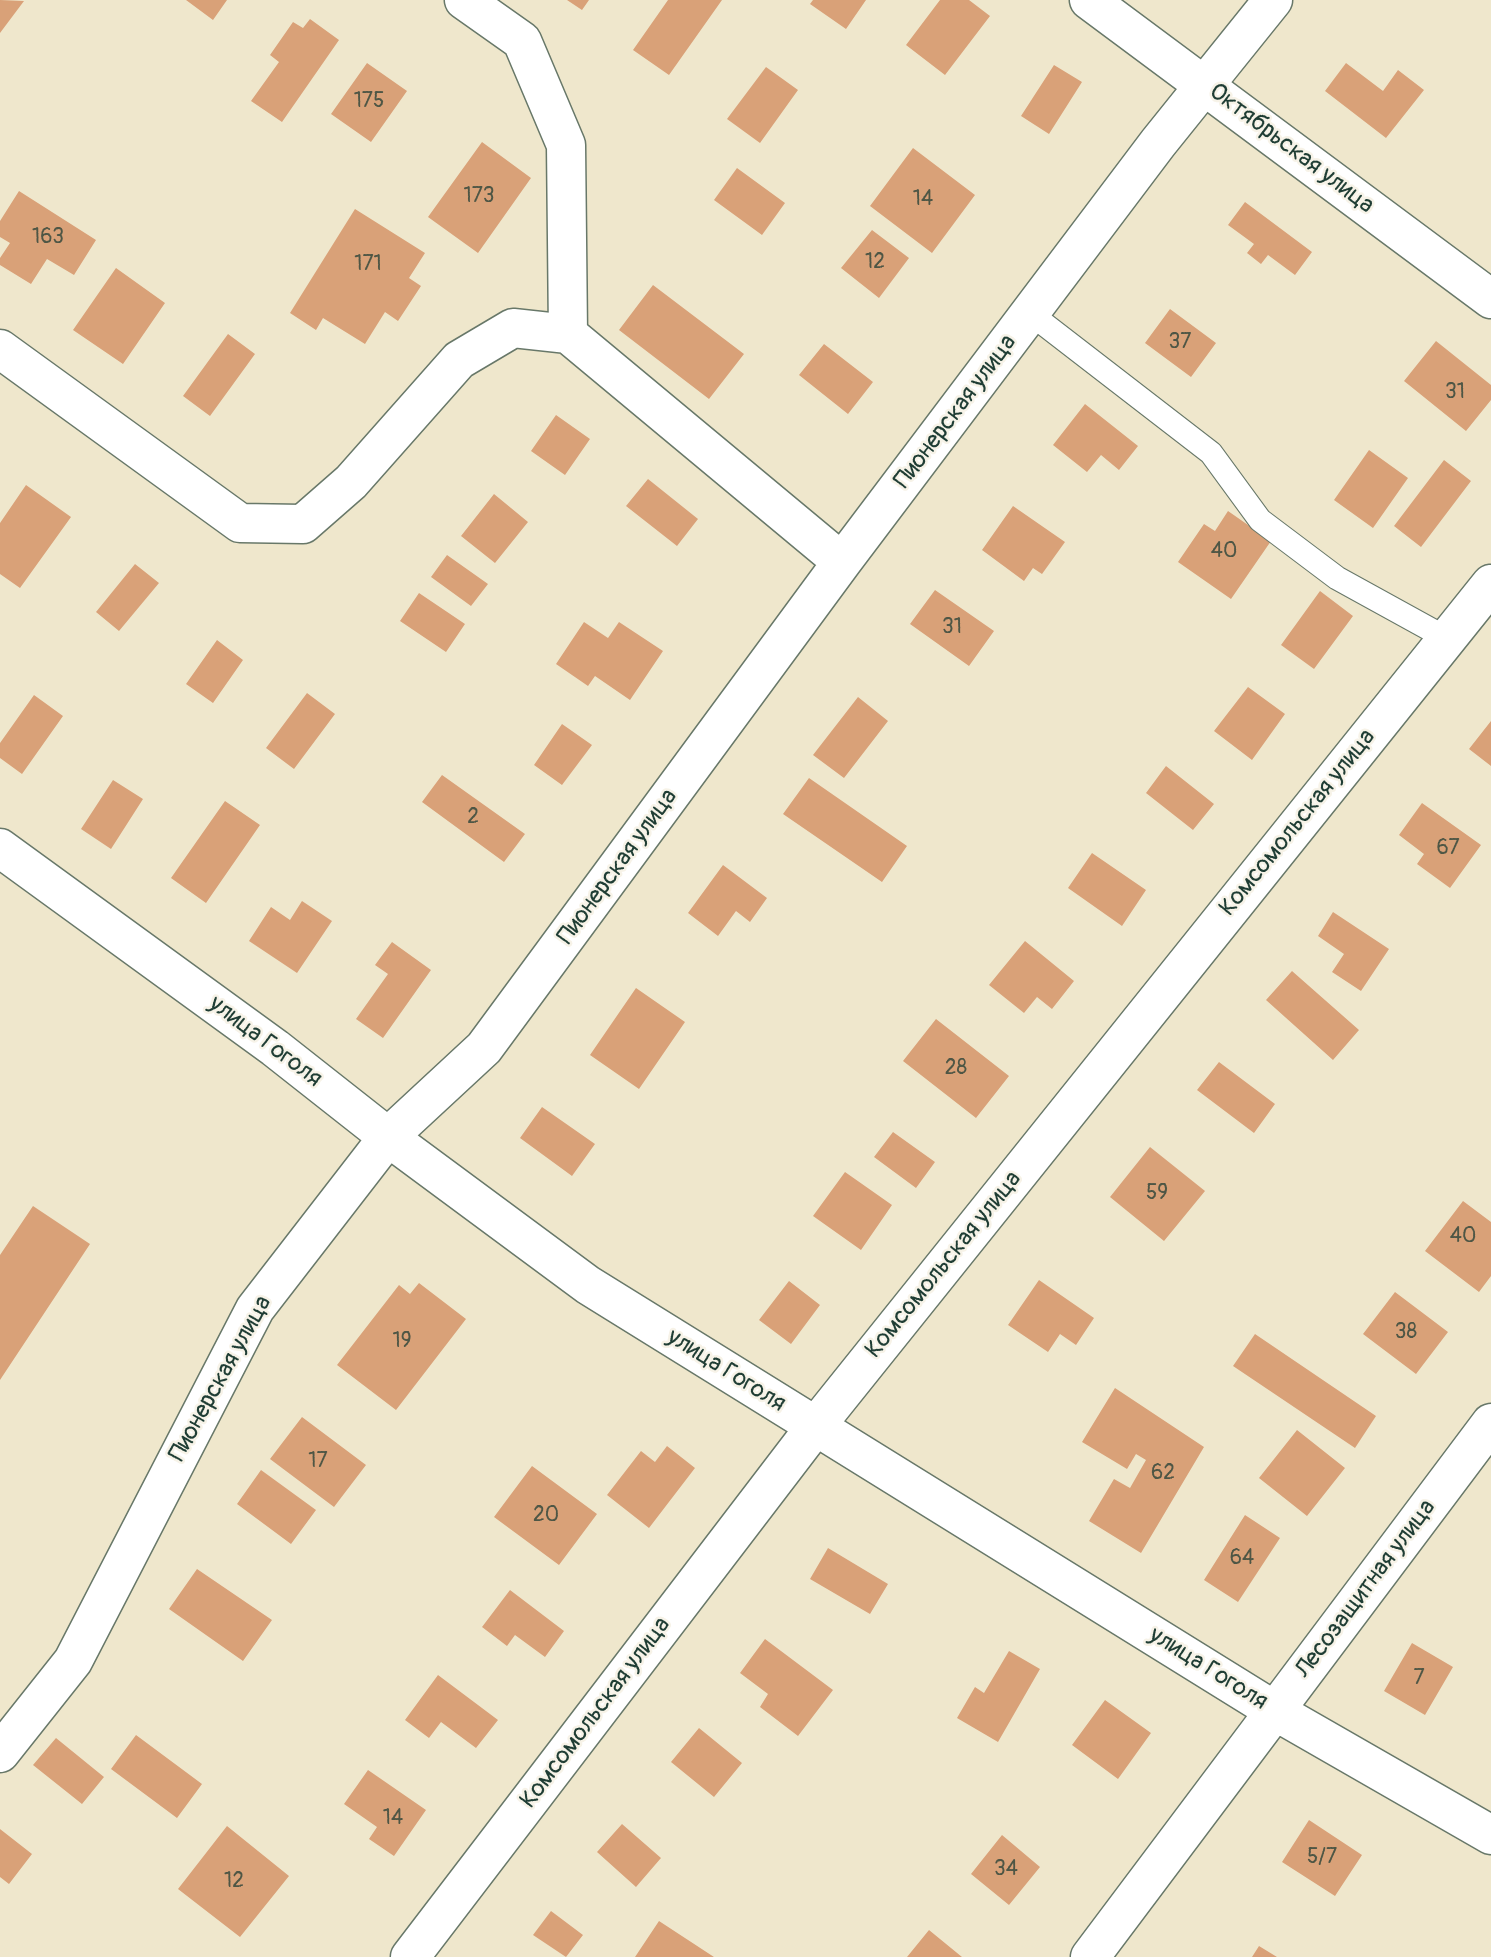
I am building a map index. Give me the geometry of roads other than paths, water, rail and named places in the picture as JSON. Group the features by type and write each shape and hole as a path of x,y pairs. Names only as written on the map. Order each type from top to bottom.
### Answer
{"street":[{"path":"464,0 522,41 566,145 568,334"},
{"name":"Октябрьская улица","path":"1089,0 1491,299"},
{"name":"Пионерская улица","path":"0,1753 73,1661 255,1308 388,1137 484,1048 842,562 1158,143 1207,86 1273,0"},
{"path":"0,349 240,523 303,524 351,482 459,360 513,327 568,334 842,562"},
{"name":"Комсомольская улица","path":"410,1957 815,1427 1491,584"},
{"name":"улица Гоголя","path":"0,848 275,1048 388,1137 588,1285 1275,1711 1491,1835"},
{"name":"Лесозащитная улица","path":"1090,1957 1491,1423"}],"lane":[{"path":"1031,314 1211,453 1260,520 1337,578 1446,638"}]}
